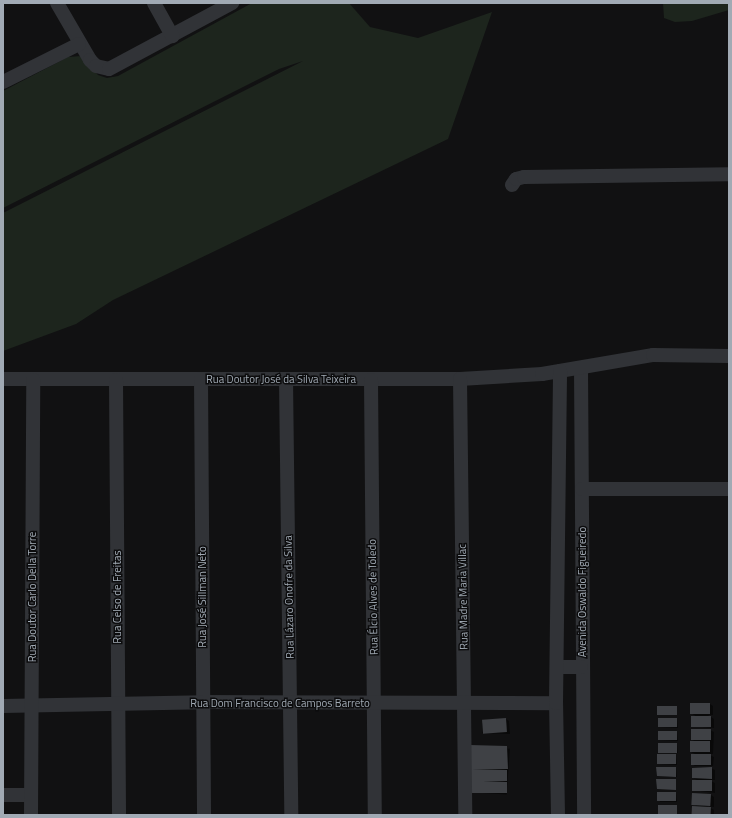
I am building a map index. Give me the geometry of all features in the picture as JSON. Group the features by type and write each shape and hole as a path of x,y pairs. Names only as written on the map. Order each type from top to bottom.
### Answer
{"street":[{"path":"58,3 79,44 90,60 102,68 116,67 232,3"},
{"path":"154,3 172,36"},
{"path":"3,82 79,44"},
{"path":"512,185 516,178 524,177 729,174"},
{"name":"Rua Doutor José da Silva Teixeira","path":"3,379 460,379 581,369 653,355 729,356"},
{"name":"Avenida Oswaldo Figueiredo","path":"581,369 581,667 584,815"},
{"path":"558,815 556,703 560,371"},
{"name":"Rua José Sillman Neto","path":"201,379 204,815"},
{"name":"Rua Lázaro Onofre da Silva","path":"286,379 291,815"},
{"name":"Rua Madre Maria Villac","path":"460,379 465,815"},
{"name":"Rua Doutor Carlo Della Torre","path":"31,815 33,380"},
{"name":"Rua Celso de Freitas","path":"116,380 119,815"},
{"name":"Rua Élcio Alves de Toledo","path":"371,380 375,815"},
{"path":"582,489 729,489"},
{"path":"559,530 582,530"},
{"path":"557,667 581,667"},
{"name":"Rua Dom Francisco de Campos Barreto","path":"3,706 118,705 203,702 290,704 464,702 556,703"},
{"path":"3,795 31,795"}],"shaded area":[{"path":"252,3 349,3 370,27 418,38 492,12 448,139 113,300 76,324 3,351 3,213 303,61 279,69 3,208 3,91 68,57 81,56 98,75 107,78 118,76"},
{"path":"663,3 729,3 729,10 692,21 675,22 664,18"}],"building":[{"path":"690,703 710,703 710,714 690,714"},
{"path":"657,706 677,706 677,715 657,715"},
{"path":"691,716 711,716 711,727 691,727"},
{"path":"506,718 507,732 483,734 482,720"},
{"path":"658,718 677,718 677,727 658,727"},
{"path":"691,729 711,729 711,740 691,740"},
{"path":"658,731 677,731 677,740 658,740"},
{"path":"690,741 710,741 710,752 690,752"},
{"path":"658,743 677,743 677,753 658,753"},
{"path":"470,745 507,746 508,769 472,769 507,770 507,781 483,781 507,782 507,793 469,793"},
{"path":"657,754 676,754 676,764 657,764"},
{"path":"691,754 711,754 711,765 691,765"},
{"path":"656,767 676,767 676,777 657,776"},
{"path":"712,767 712,779 692,778 692,768"},
{"path":"656,779 676,779 676,790 657,789"},
{"path":"692,780 712,780 712,791 692,791"},
{"path":"657,792 676,792 676,801 657,801"},
{"path":"692,793 711,794 710,806 691,805"},
{"path":"658,805 677,805 677,815 658,815"},
{"path":"692,806 711,807 711,815 692,815"}]}
